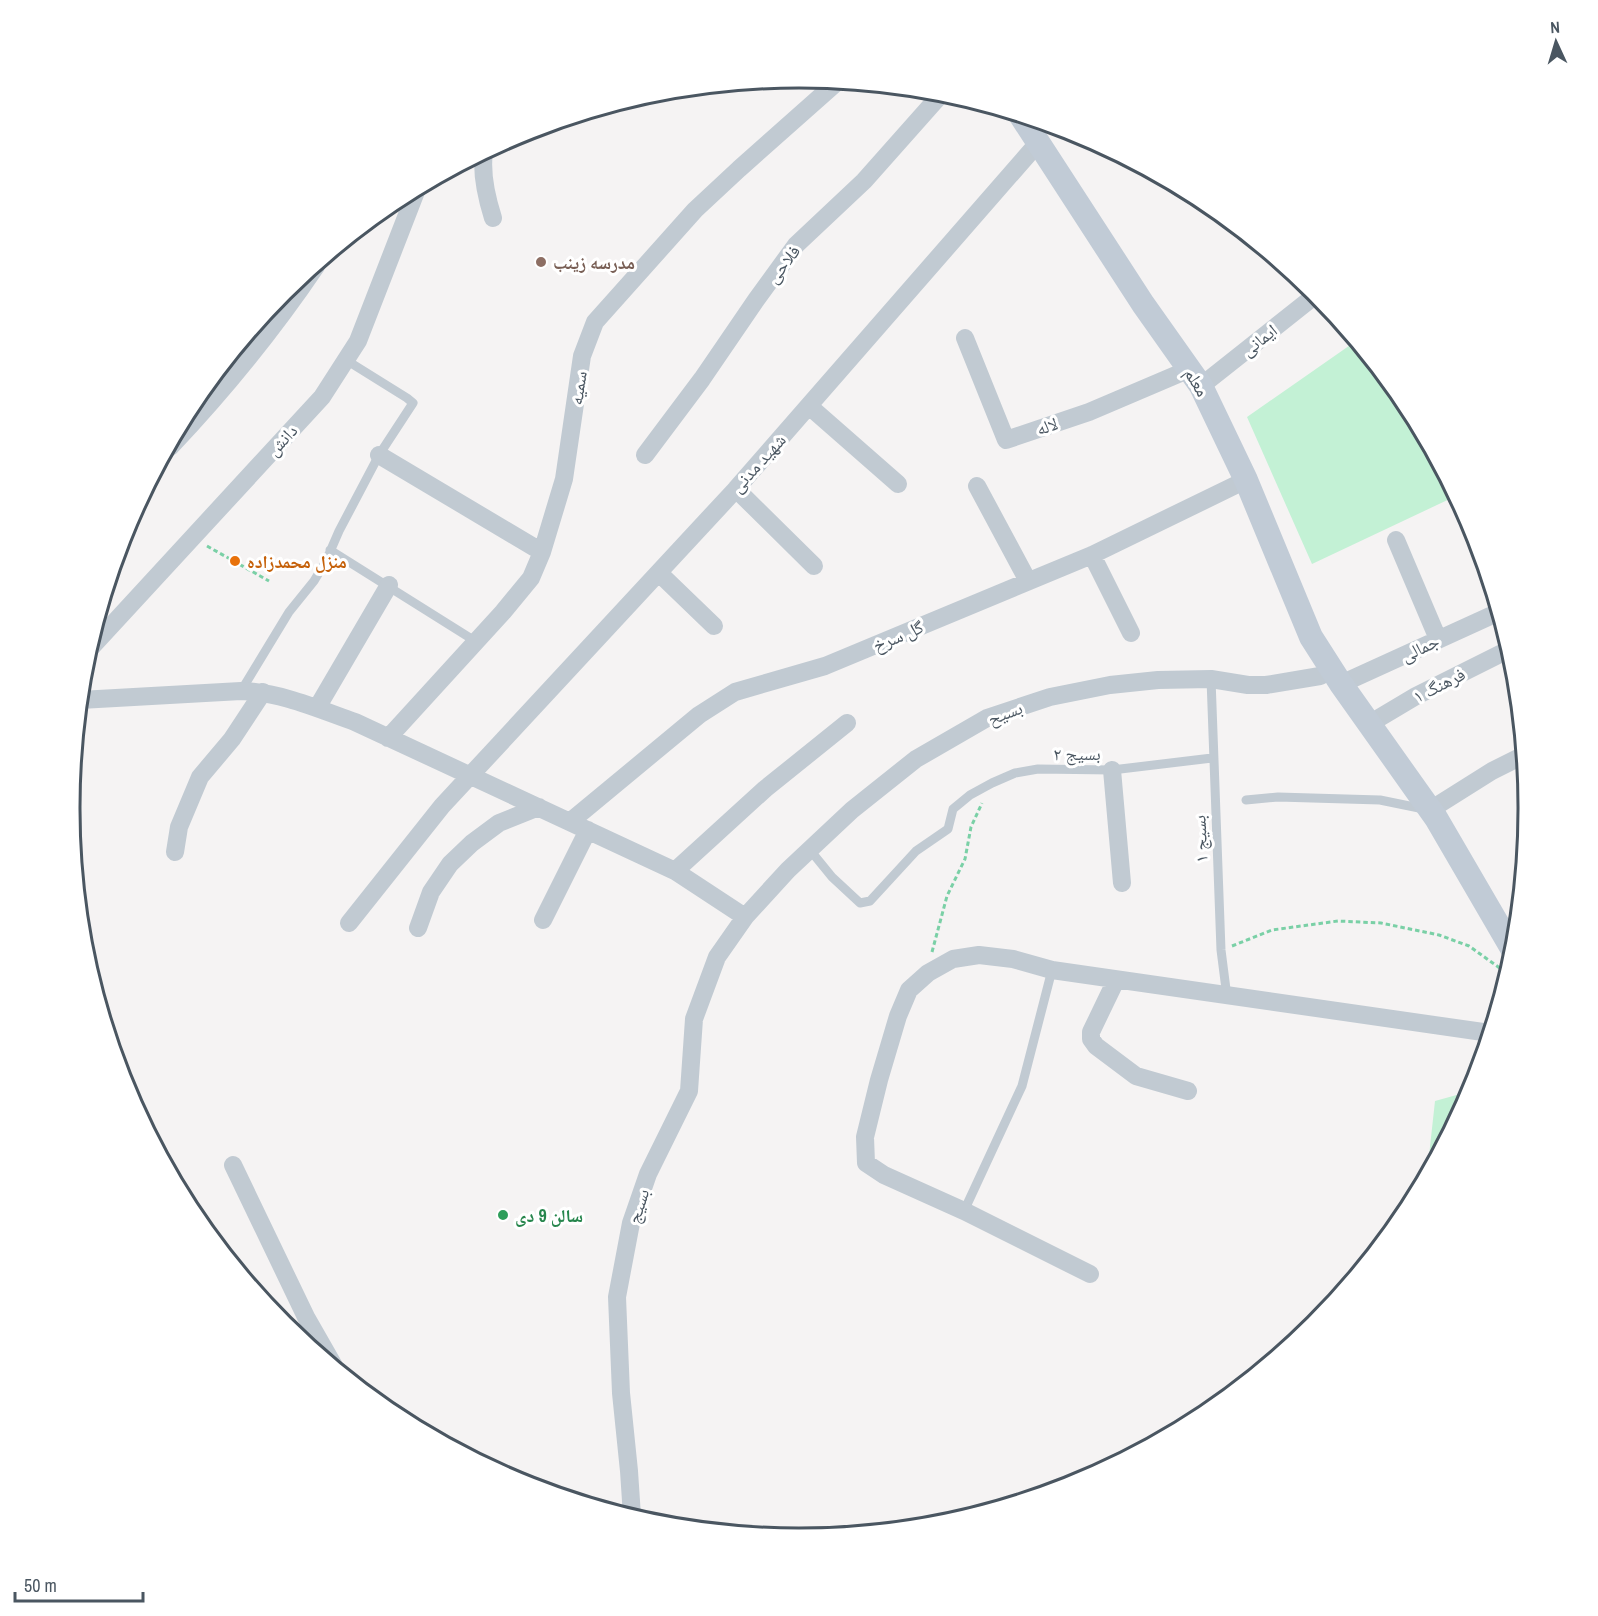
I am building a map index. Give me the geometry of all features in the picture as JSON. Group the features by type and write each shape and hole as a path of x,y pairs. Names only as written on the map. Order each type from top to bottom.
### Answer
{"main road":[{"name":"معلم","path":"1027,126 1143,304 1195,377 1246,480 1311,637 1336,677 1430,810 1507,932"}],"street":[{"name":"سمیه","path":"388,738 531,578 542,552 564,479 582,356 595,322 695,210 829,89"},
{"name":"فلاحی","path":"645,455 702,379 796,245 864,181 935,101"},
{"name":"شهید مدنی","path":"350,923 442,806 736,489 1038,143"},
{"path":"483,162 488,203 493,218"},
{"name":"دانش","path":"100,638 322,398 358,341 412,202"},
{"path":"194,420 267,332 292,297"},
{"name":"ایمانی","path":"1195,377 1309,300"},
{"name":"لاله","path":"965,338 1006,440 1195,377"},
{"path":"809,406 898,484"},
{"path":"379,455 542,552"},
{"name":"گل سرخ","path":"571,821 699,715 735,692 825,666 1092,555 1246,480"},
{"path":"977,486 1028,581"},
{"path":"736,489 814,566"},
{"path":"1396,540 1438,639"},
{"path":"1092,555 1131,633"},
{"path":"660,573 714,626"},
{"path":"318,708 389,585"},
{"name":"جمالی","path":"1336,677 1438,639 1492,615"},
{"name":"فرهنگ ۱","path":"1369,724 1416,696 1501,653"},
{"name":"بسیح","path":"745,917 788,870 852,810 916,759 987,718 1050,697 1110,685 1158,680 1210,680 1266,685 1320,676 1336,677"},
{"path":"88,700 241,691 263,692 318,708 355,722 675,871 745,917"},
{"path":"175,852 178,827 200,777 232,739 263,692"},
{"path":"675,871 765,789 847,723"},
{"path":"1430,810 1492,771 1517,759"},
{"path":"1112,770 1122,883"},
{"path":"418,928 431,892 450,864 498,823 539,807"},
{"path":"543,920 588,830"},
{"name":"بسیج","path":"631,1507 621,1393 618,1297 631,1223 648,1174 689,1091 694,1019 717,957 745,917"},
{"path":"1090,1274 964,1211 884,1175 866,1162 865,1137 898,1016 909,990 928,974 953,959 979,956 1013,959 1052,970 1116,980 1482,1032"},
{"path":"1116,980 1091,1032 1091,1039 1096,1046 1136,1076 1188,1091"},
{"path":"233,1165 306,1317 324,1348"}],"lane":[{"path":"241,691 289,612 314,581 379,455 413,404 346,360"},
{"path":"330,550 475,641"},
{"name":"بسیج ۱","path":"1210,680 1221,950 1227,997"},
{"name":"بسیج ۲","path":"810,850 832,878 860,903 870,901 916,851 948,829 953,810 970,795 1015,773 1038,769 1112,770 1212,758"},
{"path":"1246,800 1278,797 1380,800 1430,810"},
{"path":"964,1211 1022,1086 1052,970"}],"path":[{"path":"192,538 269,581"},
{"path":"928,974 935,936 948,896 965,859 971,827 992,783"},
{"path":"1221,950 1272,930 1338,921 1381,922 1439,935 1469,946 1500,968"}],"green space":[{"path":"1350,345 1397,408 1422,448 1448,500 1312,564 1247,417"},
{"path":"1459,1094 1429,1154 1435,1101"}],"place":[{"name":"مدرسه زینب","path":"541,262"},
{"name":"منزل محمدزاده","path":"235,561"},
{"name":"سالن 9 دی","path":"503,1215"}]}
